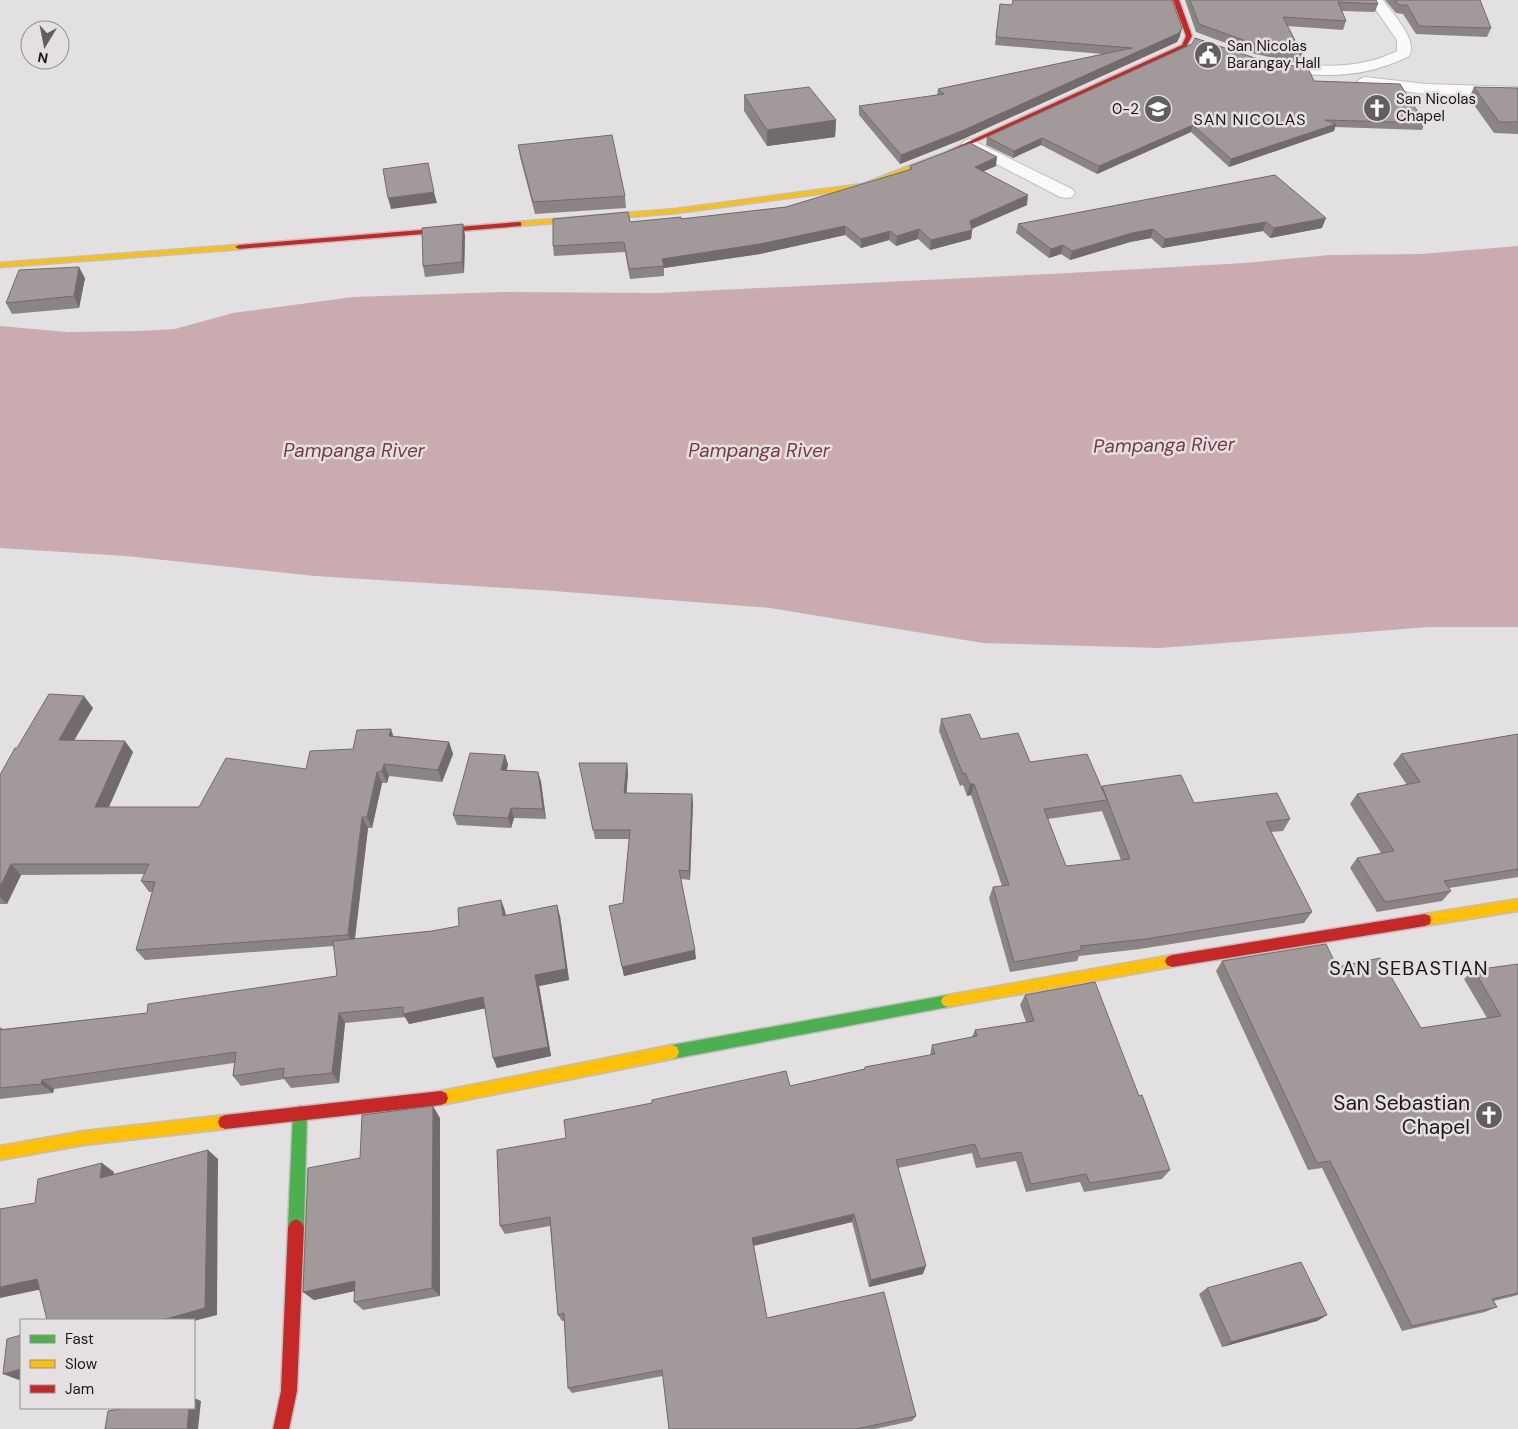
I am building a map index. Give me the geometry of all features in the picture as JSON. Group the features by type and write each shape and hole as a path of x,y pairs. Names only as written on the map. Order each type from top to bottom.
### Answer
{"street":[{"path":"0,265 676,211 864,186 970,144 1184,46 1189,36 1176,0"},
{"path":"1260,61 1326,70 1364,68 1380,65 1404,54 1404,40 1376,0"},
{"path":"1189,36 1207,43"},
{"path":"1302,68 1332,77 1376,84 1426,89 1518,92"},
{"path":"970,144 1066,193"},
{"path":"0,1153 84,1138 438,1099 601,1065 1135,967 1518,905"},
{"path":"281,1429 289,1391 300,1113"}],"water":[{"name":"Pampanga River","path":"1518,246 1518,627 1429,627 1160,648 983,643 770,608 554,591 315,576 126,556 0,548 0,326 67,332 139,331 175,329 233,313 353,297 504,292 658,293 1070,273 1244,263 1330,255 1421,254"}],"building":[{"path":"1013,0 1172,0 1182,28 1179,33 964,130 901,155 859,106 944,94 938,89 1132,48 996,37 1000,4 1012,5"},
{"path":"1190,0 1376,0 1378,4 1338,2 1346,21 1283,17 1302,54 1257,45 1199,24"},
{"path":"1395,0 1480,0 1491,28 1419,26 1407,5 1399,5"},
{"path":"1195,38 1261,60 1308,68 1314,81 1400,84 1425,123 1325,120 1336,124 1231,159 1193,125 1099,166 1042,138 1014,151 987,137 1192,44"},
{"path":"809,87 836,120 767,130 744,95"},
{"path":"1474,87 1518,88 1518,122 1499,122"},
{"path":"612,135 625,196 533,202 518,145"},
{"path":"970,143 997,157 975,167 1028,195 970,221 972,230 931,240 919,229 897,236 890,231 861,239 845,226 760,244 662,259 664,266 629,269 624,242 553,246 553,219 628,212 630,222 681,217 681,219 786,207 912,169 910,166"},
{"path":"428,163 434,192 388,198 383,169"},
{"path":"1275,175 1326,218 1274,228 1266,222 1165,239 1153,229 1132,233 1072,251 1063,245 1051,249 1018,224"},
{"path":"463,224 462,262 423,266 422,228"},
{"path":"79,267 74,296 6,303 19,270"},
{"path":"49,694 84,696 59,740 125,741 95,807 199,807 226,758 306,769 310,751 353,749 357,730 391,729 389,736 449,742 438,770 384,764 382,771 377,772 367,817 362,817 348,935 136,950 155,882 141,881 149,864 11,864 0,887 0,775"},
{"path":"970,714 981,739 1018,733 1030,762 1087,754 1107,800 1044,809 1066,866 1130,859 1102,786 1181,775 1194,803 1277,793 1290,819 1266,822 1312,912 1146,939 1080,946 1082,950 1014,962 993,887 1009,885 974,784 970,784 965,773 963,774 941,719"},
{"path":"1518,734 1518,869 1444,881 1451,891 1385,902 1357,858 1394,851 1357,794 1420,782 1401,754"},
{"path":"470,753 505,755 501,770 538,772 543,809 511,808 508,818 453,815"},
{"path":"579,763 627,763 624,793 692,794 689,871 679,870 695,950 622,967 609,906 623,903 630,830 593,830"},
{"path":"501,900 503,916 557,905 566,969 535,975 548,1047 493,1058 483,997 403,1014 403,1007 339,1013 332,1073 283,1078 284,1068 233,1076 236,1052 42,1080 41,1084 0,1088 0,1030 147,1013 148,1004 337,976 333,941 432,931 459,926 458,908"},
{"path":"1326,944 1337,967 1380,958 1421,1028 1501,1016 1474,970 1518,964 1518,1293 1492,1299 1497,1307 1412,1326 1330,1161 1317,1163 1222,961"},
{"path":"1095,982 1139,1096 1142,1095 1170,1170 1090,1183 1086,1174 1031,1184 1021,1152 980,1159 975,1144 896,1160 926,1266 871,1280 854,1214 752,1238 767,1318 884,1292 916,1416 856,1429 669,1429 662,1370 568,1388 564,1313 558,1315 550,1217 500,1226 497,1150 566,1138 564,1120 652,1103 652,1100 786,1071 790,1086 865,1069 865,1067 935,1054 932,1045 977,1036 975,1030 1034,1021 1025,995"},
{"path":"433,1106 432,1288 354,1302 355,1281 303,1292 308,1168 360,1158 362,1115"},
{"path":"208,1150 205,1308 166,1319 47,1319 37,1279 0,1287 0,1209 35,1203 38,1179 102,1163 100,1178"},
{"path":"1301,1262 1327,1315 1231,1342 1207,1288"},
{"path":"20,1335 20,1369 3,1374 7,1339"},
{"path":"121,1409 189,1409 187,1429 105,1429 108,1411"}],"traffic: fast":[{"path":"672,1052 948,1001"},
{"path":"296,1227 300,1113"}],"traffic: slow":[{"path":"518,224 676,211 864,186 940,156"},
{"path":"0,265 239,247"},
{"path":"1425,920 1518,905"},
{"path":"948,1001 1172,961"},
{"path":"441,1098 672,1052"},
{"path":"0,1153 84,1138 225,1122"}],"traffic: jam":[{"path":"940,156 1184,46 1189,36 1176,0"},
{"path":"239,247 518,224"},
{"path":"1172,961 1425,920"},
{"path":"225,1122 441,1098"},
{"path":"281,1429 289,1391 296,1227"}],"place":[{"name":"San Nicolas Barangay Hall","path":"1208,55"},
{"name":"San Nicolas Chapel","path":"1377,108"},
{"name":"0-2","path":"1158,109"},
{"name":"San Sebastian Chapel","path":"1489,1115"}],"district":[{"name":"SAN NICOLAS","path":"1250,119"},
{"name":"SAN SEBASTIAN","path":"1409,968"}]}
